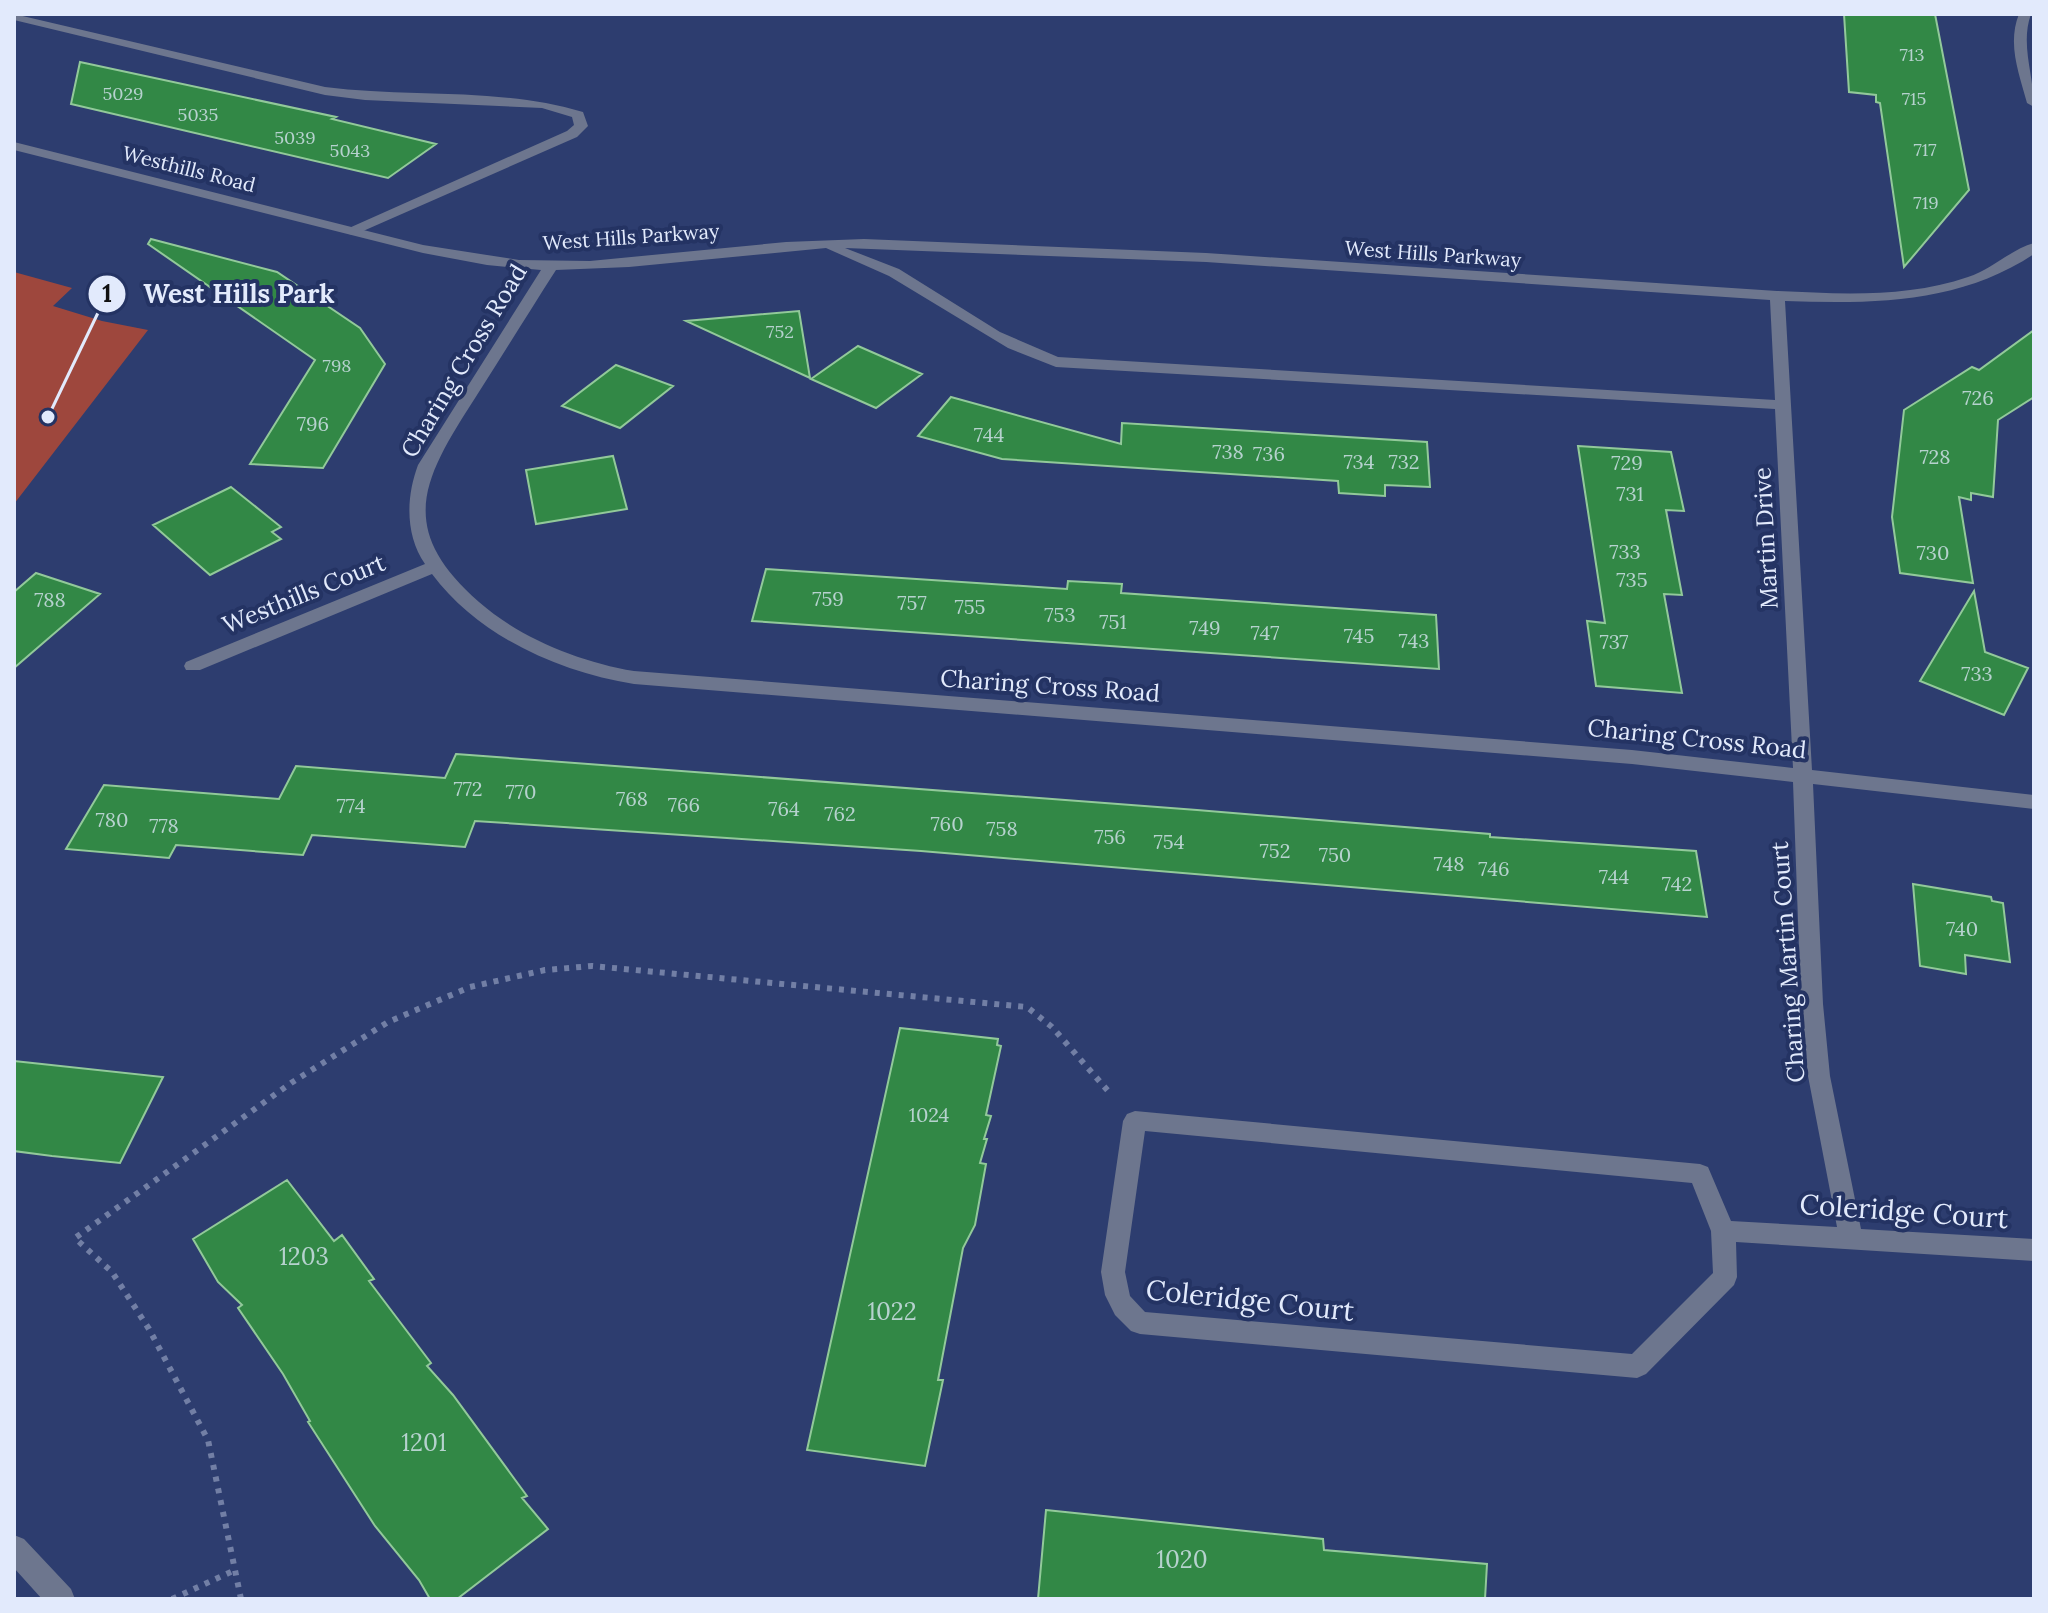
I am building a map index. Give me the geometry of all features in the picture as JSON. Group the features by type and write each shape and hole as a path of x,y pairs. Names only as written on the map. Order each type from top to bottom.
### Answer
{"street":[{"path":"2025,14 2018,41 2034,103"},
{"path":"14,16 325,91 365,96 543,104 578,115 581,126 572,134 354,231"},
{"name":"Westhills Road","path":"14,146 354,231"},
{"name":"West Hills Parkway","path":"354,231 423,249 485,260 551,266 668,259 818,242 1054,249 1777,296 1877,299 1934,291 1982,278 2018,260 2034,247"},
{"name":"West Hills Parkway","path":"818,242 901,276 992,336 1019,350 1056,362 1783,405"},
{"name":"Charing Cross Road","path":"551,266 435,449 418,492 419,529 434,567 454,591 491,622 542,649 614,674 725,686 1632,757 2034,802"},
{"name":"Martin Drive","path":"1777,296 1803,777"},
{"name":"Westhills Court","path":"193,666 434,567"},
{"name":"Charing Martin Court","path":"1803,777 1812,1004 1819,1076 1851,1237"},
{"name":"Coleridge Court","path":"1135,1121 1700,1174 1723,1231 1725,1277 1637,1366 1140,1323 1126,1313 1116,1298 1113,1272 1135,1121"},
{"name":"Coleridge Court","path":"1723,1231 2034,1250"},
{"path":"14,1548 61,1599"}],"path":[{"path":"241,1599 208,1440 149,1329 112,1272 75,1238 291,1083 388,1022 470,987 545,970 592,966 1027,1007 1052,1027 1135,1121"},
{"path":"172,1599 233,1571"}],"shaded area":[{"path":"14,272 72,288 53,306 102,321 148,330 14,504"}],"building":[{"path":"1844,14 1935,14 1969,190 1904,267 1880,103 1876,102 1876,95 1849,92"},
{"path":"80,62 336,117 332,119 436,144 388,178 71,104"},
{"path":"151,239 277,272 360,328 385,364 323,468 250,464 315,360 148,244"},
{"path":"799,311 810,378 686,321"},
{"path":"2034,330 2034,397 1998,420 1993,497 1971,493 1971,500 1959,497 1973,583 1900,573 1892,517 1904,410 1972,367 1979,370"},
{"path":"858,346 922,374 876,408 811,379"},
{"path":"616,365 673,386 620,428 562,406"},
{"path":"951,397 1121,444 1122,423 1427,442 1430,487 1385,485 1385,496 1339,493 1338,481 1002,459 918,436"},
{"path":"1578,446 1671,452 1684,511 1666,510 1682,595 1664,594 1682,693 1596,686 1587,621 1605,623"},
{"path":"613,456 627,509 536,524 526,470"},
{"path":"231,487 281,527 272,532 281,539 210,575 153,525"},
{"path":"766,569 1067,589 1068,581 1122,584 1121,593 1436,615 1439,669 752,621"},
{"path":"36,573 100,594 14,668 14,592"},
{"path":"1974,591 1985,652 2028,668 2004,715 1920,681"},
{"path":"456,754 1696,851 1707,917 921,851 475,821 465,847 312,835 303,855 176,845 169,858 66,849 104,785 279,799 296,766 445,778"},
{"path":"1913,884 1991,897 1992,901 2003,903 2010,962 1965,955 1966,974 1920,966"},
{"path":"900,1028 998,1039 997,1045 1001,1046 986,1115 991,1116 980,1163 986,1164 975,1225 963,1248 938,1380 943,1380 925,1466 807,1450"},
{"path":"14,1061 163,1077 120,1163 52,1156 14,1151"},
{"path":"287,1180 334,1241 342,1235 374,1279 369,1281 431,1363 427,1366 453,1395 527,1496 522,1498 548,1529 457,1599 430,1599 419,1580 375,1526 308,1422 283,1374 238,1308 242,1305 218,1282 193,1239"},
{"path":"1046,1510 1323,1539 1324,1550 1487,1564 1485,1599 1038,1599"}],"place":[{"name":"West Hills Park","path":"48,417"}]}
